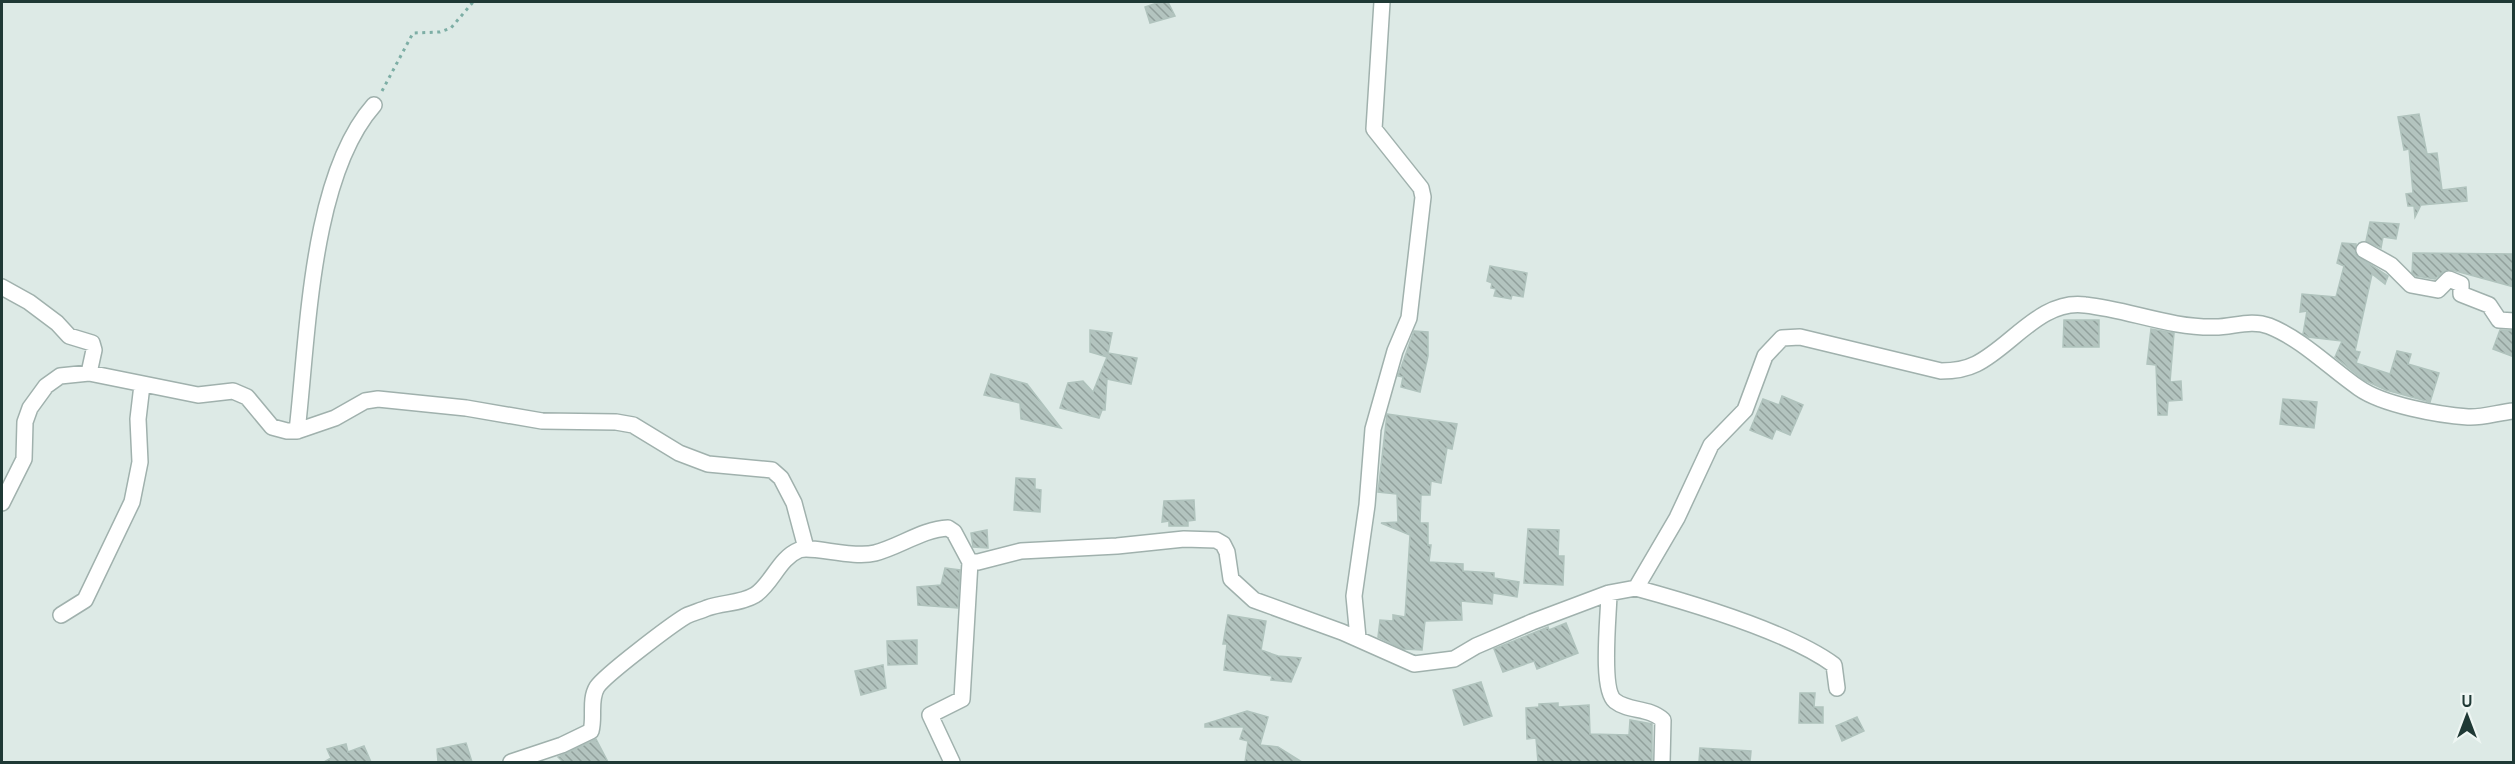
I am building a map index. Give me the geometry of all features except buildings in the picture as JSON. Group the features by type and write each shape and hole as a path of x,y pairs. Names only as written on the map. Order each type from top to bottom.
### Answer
{"street":[{"path":"1358,638 1354,596 1367,506 1373,429 1395,351 1409,318 1423,197 1421,188 1374,129 1382,2"},
{"path":"297,431 311,284 322,222 340,165 363,117 374,105"},
{"path":"2364,250 2391,265 2411,285 2438,290 2449,279 2461,284 2461,294 2489,305 2499,320 2514,321"},
{"path":"2,287 29,302 57,323 69,336 92,344 94,350 89,373"},
{"path":"1636,588 1677,518 1711,445 1745,410 1765,356 1782,338 1800,337 1941,371 1960,370 1977,364 2021,330 2064,306 2084,304 2176,326 2216,327 2254,322 2267,325 2283,333 2362,390 2400,404 2471,417 2514,411"},
{"path":"2,503 24,459 25,422 30,408 46,387 60,376 89,373 198,395 233,391 247,397 272,427 297,431 335,418 365,401 378,399 466,408 543,421 603,421 633,425 679,453 708,464 772,470 781,478 794,503 806,548"},
{"path":"61,615 85,600 132,502 140,462 138,419 142,385"},
{"path":"511,762 562,745 591,731 593,699 598,686 625,662 685,617 723,602 744,601 757,594 787,558 806,548 833,554 872,554 930,532 948,528 954,532 970,562 962,699 930,716 952,762"},
{"path":"970,562 1022,550 1116,546 1184,539 1216,540 1223,544 1227,552 1231,579 1254,600 1358,638 1400,660 1414,664 1454,659 1476,646 1523,626 1609,593 1636,588 1734,620 1824,657 1834,665 1837,688"},
{"path":"1609,593 1607,672 1612,697 1617,702 1654,712 1663,720 1662,762"}],"path":[{"path":"374,105 413,33 440,32 451,28 473,2"}]}
